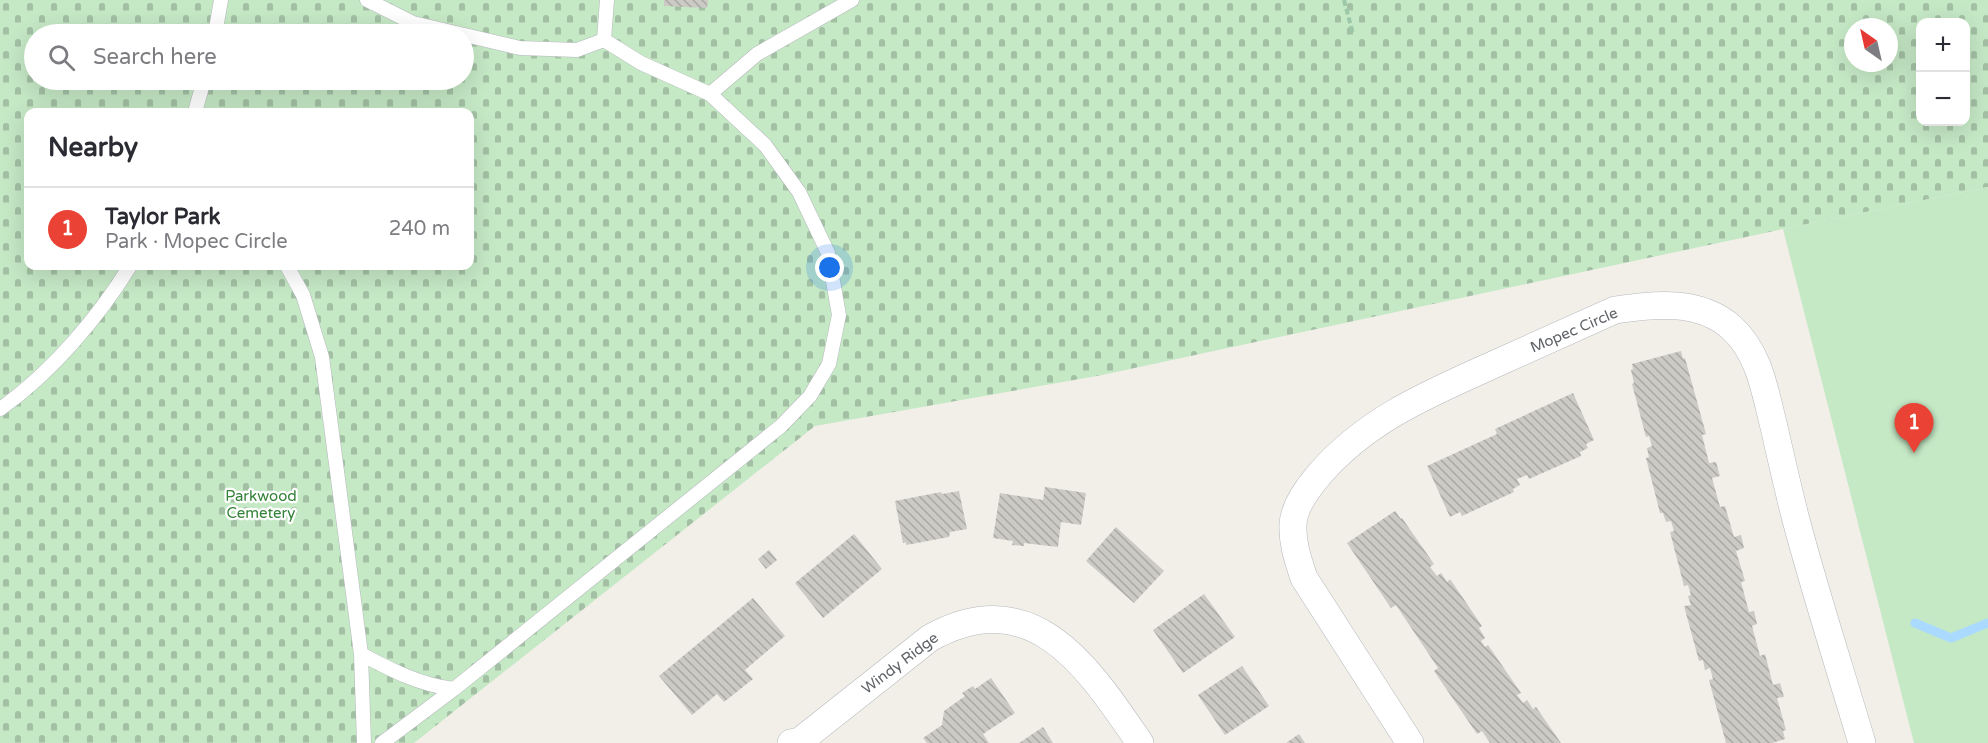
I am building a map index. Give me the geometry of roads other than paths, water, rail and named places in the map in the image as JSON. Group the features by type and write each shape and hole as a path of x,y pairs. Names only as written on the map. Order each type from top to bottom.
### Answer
{"street":[{"name":"Mopec Circle","path":"1410,743 1304,578 1295,550 1293,523 1300,502 1312,483 1334,457 1358,436 1390,414 1614,310 1678,305 1709,313 1731,328 1748,348 1761,372 1796,519 1862,743"},
{"name":"Windy Ridge","path":"795,742 930,638 972,620 997,620 1021,624 1042,632 1061,644 1094,677 1140,743"}],"lane":[{"path":"217,24 221,0"},
{"path":"367,0 417,24"},
{"path":"604,40 607,0"},
{"path":"710,94 757,54 852,0"},
{"path":"474,37 520,48 577,50 604,40"},
{"path":"382,743 454,689 781,426 810,396 829,364 839,315 828,253 799,192 765,145 710,94 641,63 604,40"},
{"path":"196,108 201,90"},
{"path":"0,409 38,377 81,335 117,288 128,270"},
{"path":"289,270 303,295 322,357 361,654 364,743"},
{"path":"361,654 397,673 423,683 454,689"}],"waterway":[{"path":"1915,623 1951,638 1988,623"}],"place":[{"name":"Taylor Park","path":"1914,453"}],"park label":[{"name":"Parkwood Cemetery","path":"261,504"}]}
